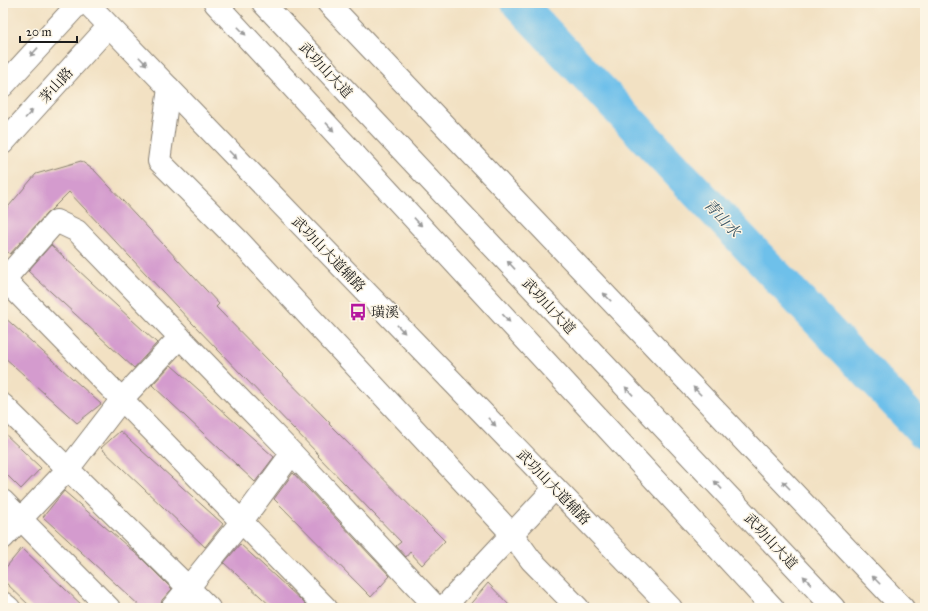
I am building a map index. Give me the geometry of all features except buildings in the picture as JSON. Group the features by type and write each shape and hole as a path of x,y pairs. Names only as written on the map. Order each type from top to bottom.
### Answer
{"main road":[{"path":"3,86 80,3"},
{"name":"武功山大道辅路","path":"87,3 671,608"},
{"path":"215,3 264,54 773,608"},
{"name":"武功山大道","path":"263,3 834,608"},
{"path":"328,3 903,608"},
{"name":"茅山路","path":"3,143 108,26"},
{"path":"169,88 159,161 238,240 512,534 531,560 578,608"},
{"path":"326,608 4,280 56,221 77,231 292,453 437,608"},
{"path":"3,538 68,469 122,400 180,337"},
{"path":"3,405 209,608"},
{"path":"172,608 242,521 292,453"},
{"path":"443,608 555,488"},
{"path":"3,501 109,608"},
{"path":"3,603 9,608"}],"waterway":[{"name":"青山水","path":"518,3 925,433"}],"place":[{"name":"璜溪","path":"358,312"}]}
